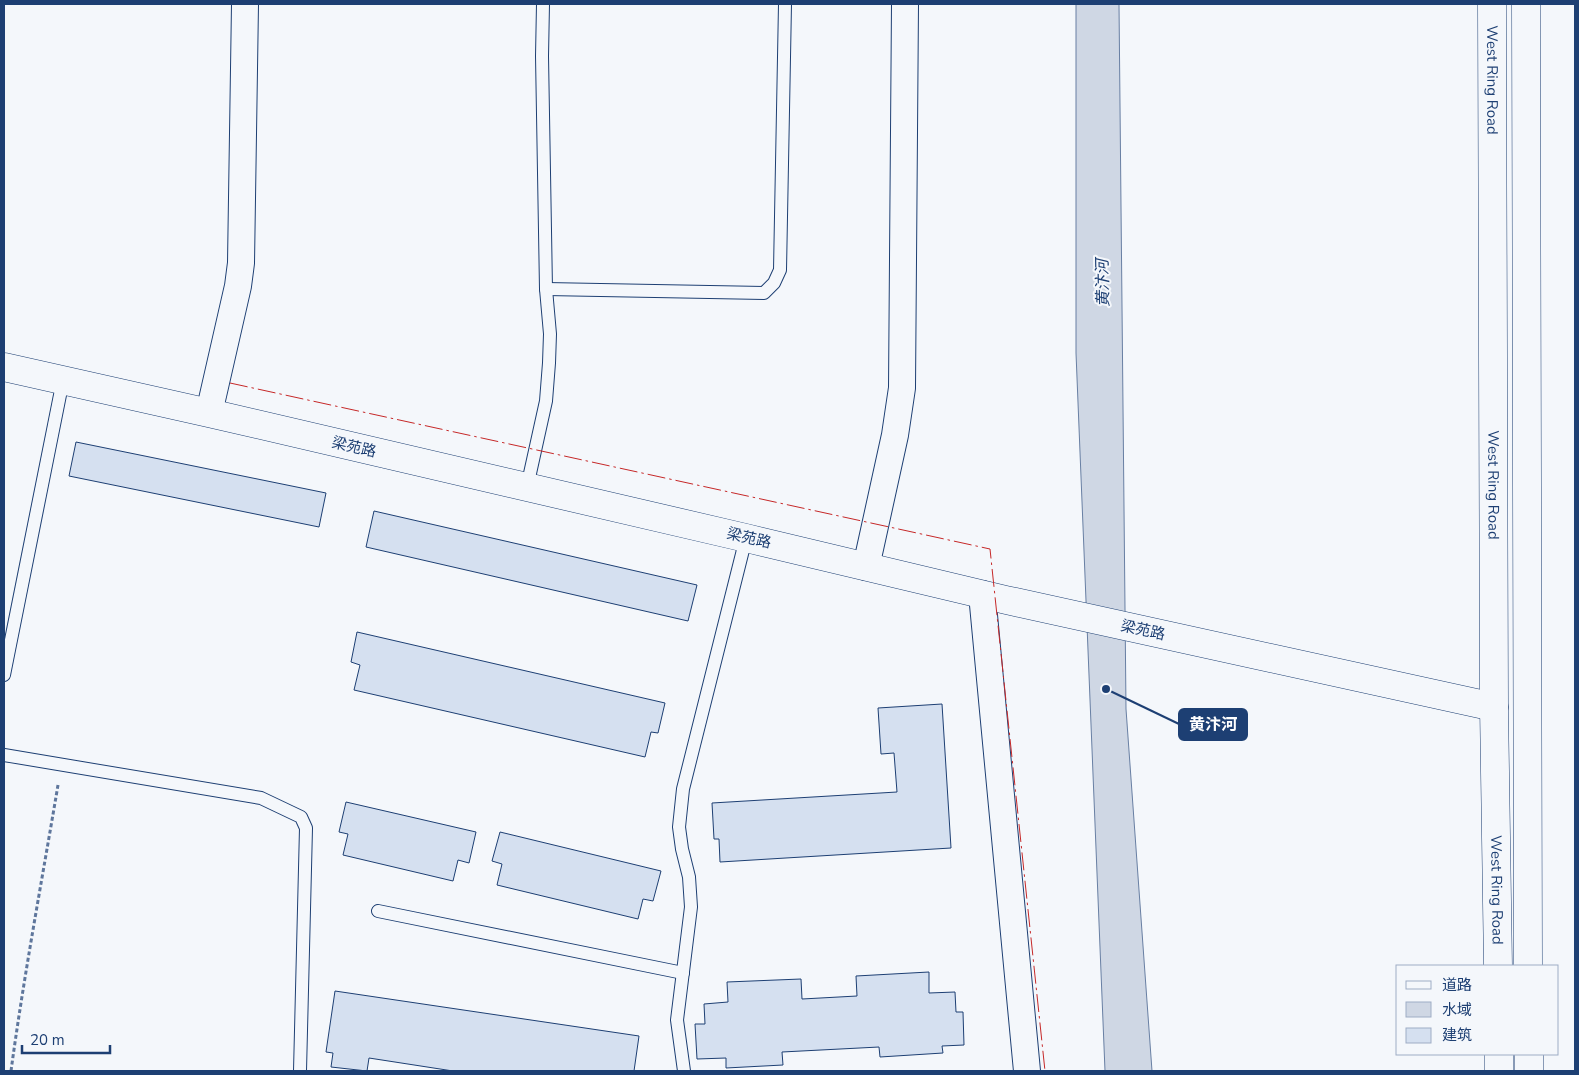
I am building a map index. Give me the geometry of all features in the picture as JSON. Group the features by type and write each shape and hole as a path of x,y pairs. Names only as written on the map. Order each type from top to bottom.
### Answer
{"main road":[{"name":"West Ring Road","path":"1492,4 1494,707 1498,965"},
{"name":"West Ring Road","path":"1526,4 1528,965"},
{"name":"梁苑路","path":"4,367 209,413 994,597 1494,707"},
{"path":"1499,1055 1499,1071"},
{"path":"1529,1055 1529,1071"}],"street":[{"path":"209,413 238,286 241,263 245,4"},
{"path":"866,567 895,435 902,388 905,4"},
{"path":"994,597 1026,1071"}],"lane":[{"path":"527,487 546,401 550,334 546,289 542,56 543,4"},
{"path":"546,289 764,292 774,282 780,270 785,4"},
{"path":"4,675 63,380"},
{"path":"684,1071 677,1020 691,907 689,877 679,827 683,789 746,538"},
{"path":"4,755 262,798 301,817 306,828 307,843 300,1071"},
{"path":"378,911 682,973"}],"path":[{"path":"11,1071 22,990 34,934 61,764"}],"water":[{"path":"1076,4 1119,4 1126,709 1152,1071 1105,1071 1076,353"}],"building":[{"path":"76,442 326,493 319,527 69,476"},
{"path":"374,511 697,585 688,621 366,547"},
{"path":"357,632 665,703 658,733 651,732 645,757 354,690 360,665 351,662"},
{"path":"942,704 951,848 720,862 719,839 714,839 712,803 897,792 894,753 881,754 878,708"},
{"path":"346,802 476,832 469,863 458,860 453,881 343,855 348,834 339,832"},
{"path":"500,832 661,871 653,901 643,899 638,919 497,885 502,864 492,861"},
{"path":"929,972 929,993 955,992 956,1012 963,1012 964,1045 942,1046 943,1053 880,1057 879,1047 782,1052 783,1065 726,1068 726,1058 697,1059 695,1024 705,1024 704,1004 728,1002 727,982 801,979 802,999 857,996 856,976"},
{"path":"335,991 639,1036 634,1071 453,1071 369,1058 367,1071 331,1067 333,1053 326,1052"}],"power":[{"path":"230,383 990,549 1045,1071"}],"place":[{"name":"黄汴河","path":"1106,689"}]}
